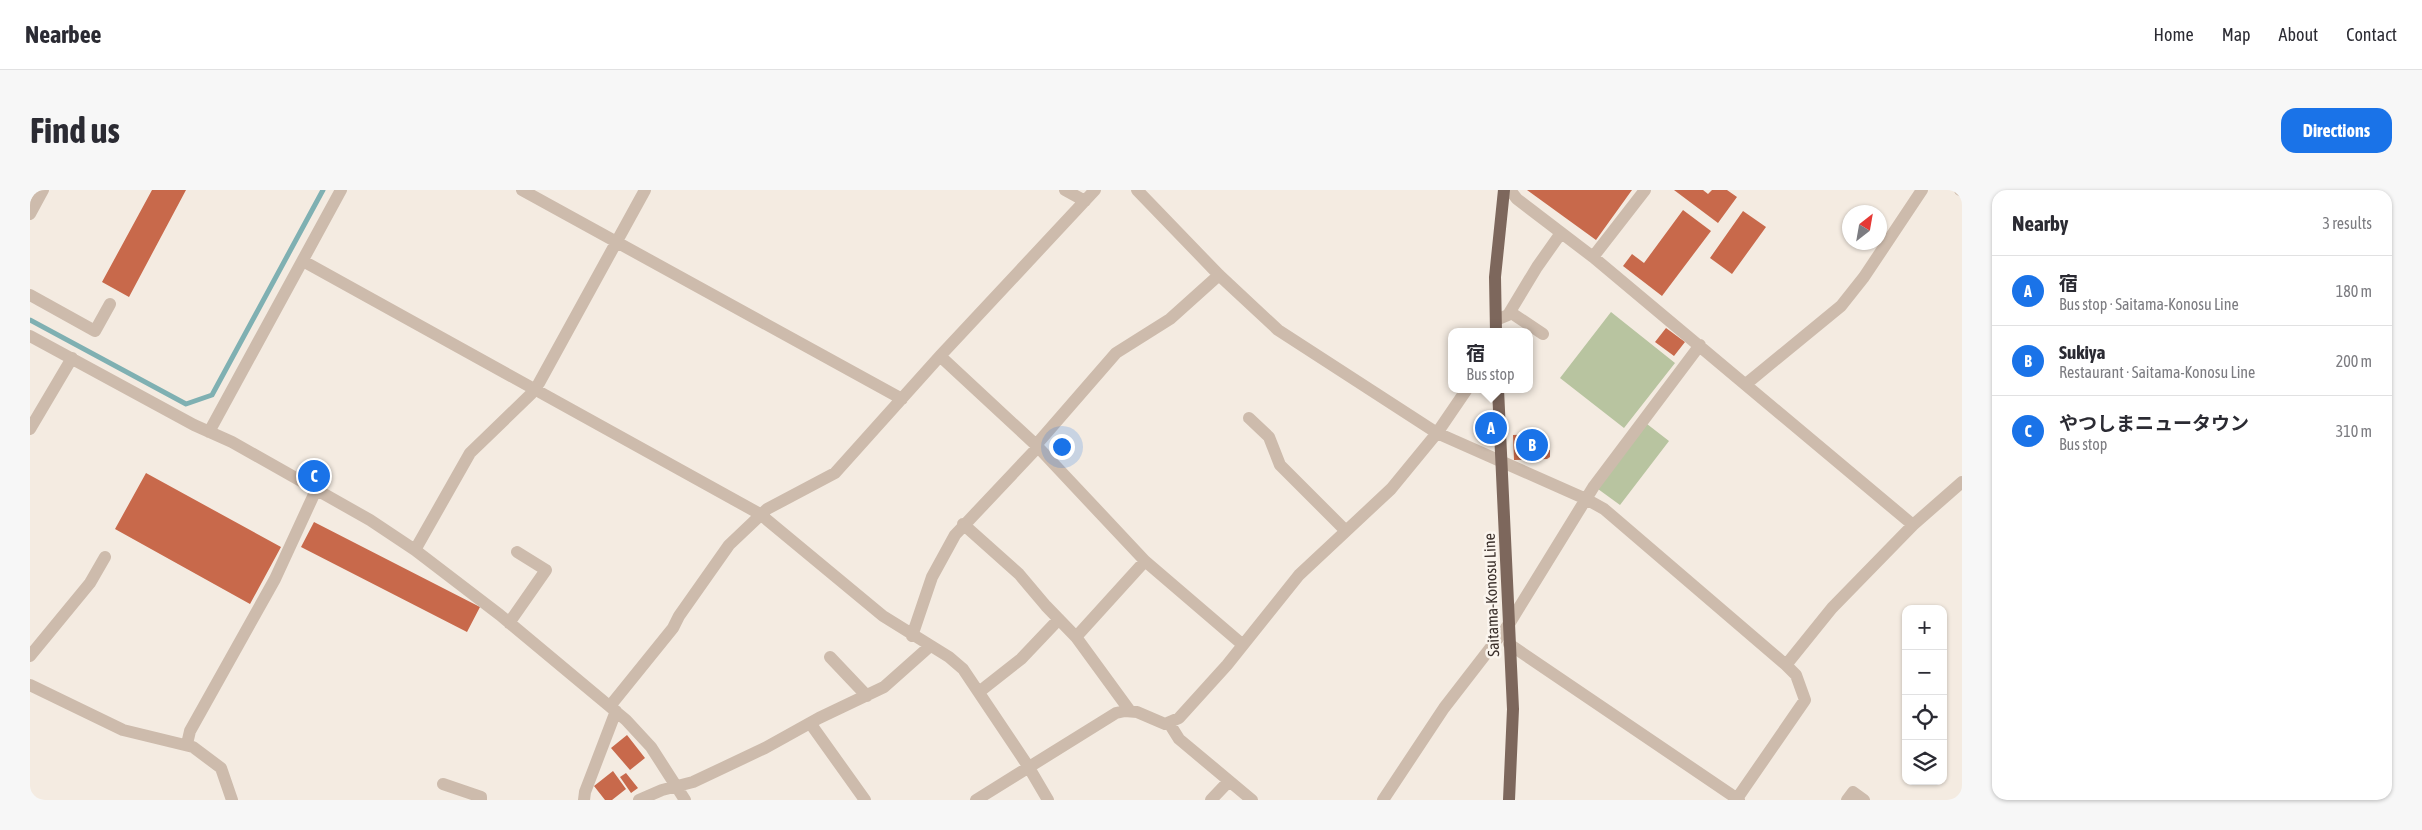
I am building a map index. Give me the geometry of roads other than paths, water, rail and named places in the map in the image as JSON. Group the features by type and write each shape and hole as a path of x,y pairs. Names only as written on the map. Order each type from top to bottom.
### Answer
{"main road":[{"path":"1496,326 1495,277 1504,190"},
{"name":"Saitama-Konosu Line","path":"1498,393 1513,731 1509,800"}],"street":[{"path":"30,214 43,190"},
{"path":"209,432 342,190"},
{"path":"522,190 902,399"},
{"path":"416,550 470,453 534,389 645,190"},
{"path":"1065,190 1085,201"},
{"path":"584,800 613,708 673,628 679,616 724,551 760,514 772,505 835,473 940,356 1094,190"},
{"path":"1137,190 1219,275 1278,330 1437,433 1586,499 1619,520 1786,665 1796,675 1805,700 1737,799 1509,644"},
{"path":"1510,190 1518,199 1593,257 1700,345 1913,525"},
{"path":"1593,257 1645,190"},
{"path":"1746,384 1841,306 1864,277 1922,190"},
{"path":"1496,326 1510,312 1561,232"},
{"path":"303,261 760,514 883,616 958,664 1028,766 1048,800"},
{"path":"912,636 938,565 963,524 1037,446 1116,353 1170,319 1219,275"},
{"path":"30,295 95,331 110,304"},
{"path":"1510,312 1543,334"},
{"path":"30,336 209,432 226,439 370,520 416,550 509,622 613,708 644,738 685,800"},
{"path":"1383,800 1444,708 1509,624 1586,499 1700,345"},
{"path":"940,356 1037,446 1145,560 1243,645"},
{"path":"30,429 72,358"},
{"path":"976,800 1111,716 1130,711 1160,723 1169,723 1179,718 1243,645 1299,575 1384,496 1437,433 1464,393"},
{"path":"1249,418 1270,437 1280,465 1346,531"},
{"path":"1786,665 1832,608 1913,525 1962,482"},
{"path":"187,744 190,731 275,579 316,490"},
{"path":"963,524 1019,574 1076,637 1130,711"},
{"path":"509,622 546,570 518,552"},
{"path":"30,656 90,583 105,557"},
{"path":"1076,637 1145,560"},
{"path":"979,692 1021,659 1059,619"},
{"path":"639,800 693,782 867,696 891,683 929,647"},
{"path":"830,657 867,696"},
{"path":"30,685 123,730 187,744 214,760 221,768 232,800"},
{"path":"810,723 865,800"},
{"path":"1169,723 1179,739 1252,800"},
{"path":"1211,800 1229,781"},
{"path":"443,784 467,791 481,798 481,800"},
{"path":"1847,800 1853,792 1864,800"}],"waterway":[{"path":"30,320 186,404 212,395 323,190"}],"place":[{"name":"宿","path":"1491,428"},
{"name":"Sukiya","path":"1532,445"},
{"name":"やつしまニュータウン","path":"314,476"}]}
